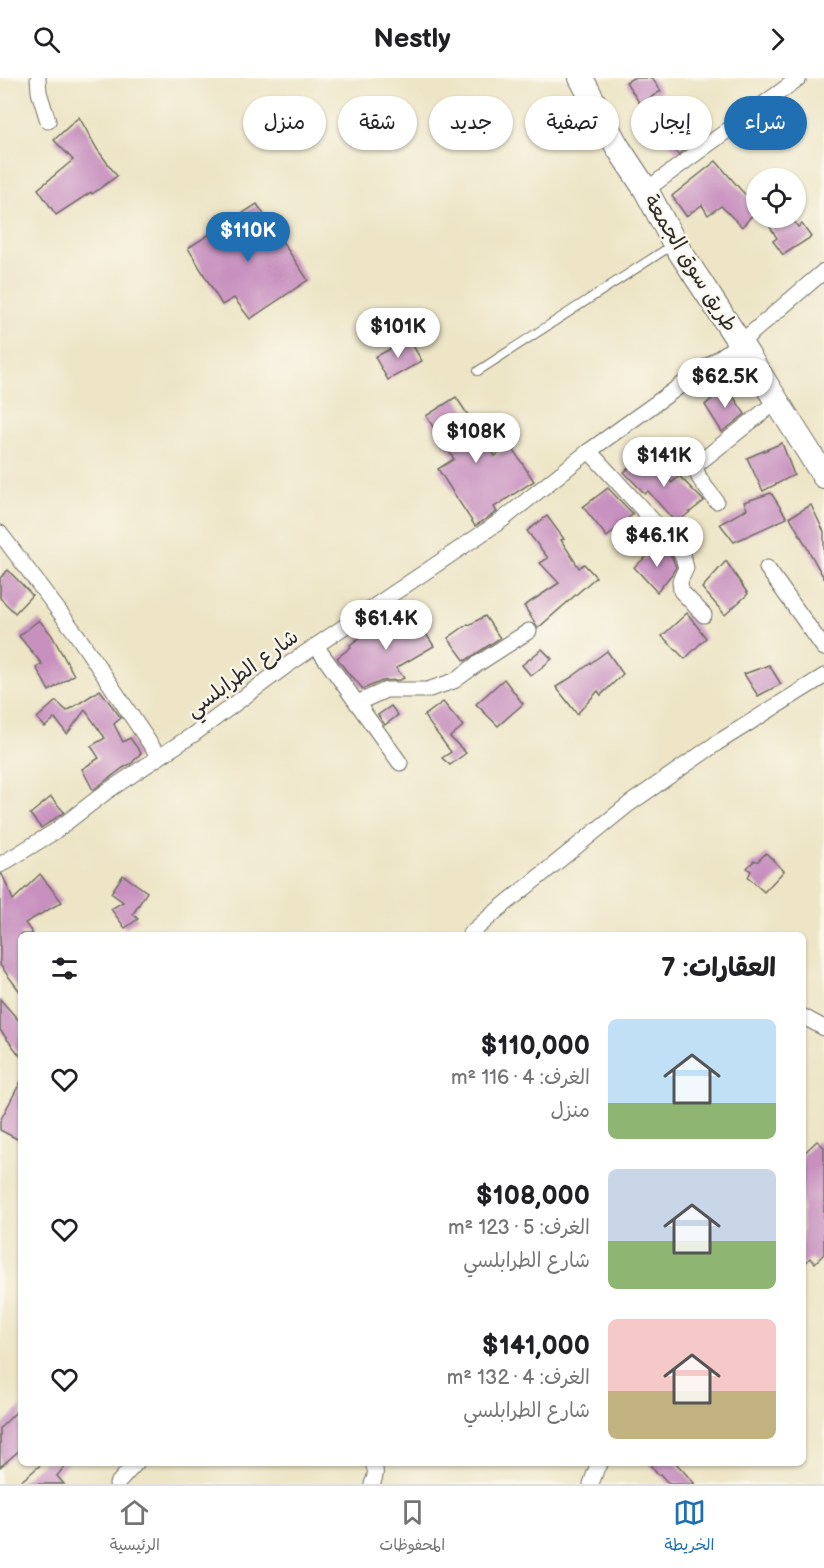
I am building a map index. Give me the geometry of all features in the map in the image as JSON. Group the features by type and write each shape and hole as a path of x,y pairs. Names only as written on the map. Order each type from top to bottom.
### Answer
{"main road":[{"name":"طريق سوق الجمعة","path":"581,78 617,146 646,190 675,244 824,476"}],"street":[{"path":"38,78 39,92 48,121"},
{"path":"646,190 799,78"},
{"name":"شارع الطرابلسي","path":"0,865 54,832 105,792 194,734 316,646 502,520 589,452 740,342 824,272"},
{"path":"716,501 697,474 696,465 777,401"},
{"path":"589,452 678,548 686,568 680,581 681,591 704,615"},
{"path":"0,533 77,635 159,757"},
{"path":"767,568 824,648"},
{"path":"357,703 386,690 427,690 454,681 529,631"},
{"path":"316,646 400,763"},
{"path":"472,932 629,804 717,743 824,676"},
{"path":"806,1018 824,1028"},
{"path":"117,1484 133,1466"},
{"path":"372,1484 375,1478 374,1466"},
{"path":"591,1484 598,1466"}],"lane":[{"path":"478,371 675,244"}],"building":[{"path":"633,78 652,78 661,91 653,96 635,96 626,82"},
{"path":"79,117 97,149 117,176 56,215 38,189 73,160 54,140"},
{"path":"674,150 684,150 678,155"},
{"path":"716,161 746,195 746,222 742,227 721,206 708,215 702,205 686,216 672,196"},
{"path":"257,204 308,280 250,319 234,298 222,305 188,248"},
{"path":"771,228 805,228 811,237 783,255 773,241 777,238"},
{"path":"409,339 422,361 388,380 375,357"},
{"path":"726,386 745,414 722,432 705,405"},
{"path":"456,397 495,456 510,445 534,481 494,507 497,512 475,526 438,469 454,459 426,416"},
{"path":"782,443 794,475 763,491 747,458"},
{"path":"647,453 672,483 679,476 704,501 676,523 648,491 645,494 624,472"},
{"path":"608,488 633,514 607,537 583,507"},
{"path":"771,493 787,518 734,542 720,524 747,509 744,502"},
{"path":"811,505 824,532 824,578 790,517"},
{"path":"547,516 564,539 561,540 579,568 584,564 596,577 538,628 524,606 559,583 540,563 548,558 527,531"},
{"path":"661,545 672,557 676,567 657,592 634,567"},
{"path":"726,561 748,594 725,615 702,588"},
{"path":"8,570 32,595 15,613 0,598 0,578"},
{"path":"410,609 434,646 396,668 404,678 382,681 363,689 337,658 367,632"},
{"path":"687,613 706,638 685,659 662,636"},
{"path":"485,616 500,638 465,661 448,638 468,624"},
{"path":"39,620 51,634 74,675 49,691 36,667 42,664 19,636"},
{"path":"542,649 552,659 531,676 522,665"},
{"path":"607,651 623,674 601,695 598,691 577,714 556,687"},
{"path":"769,665 781,684 758,696 744,674"},
{"path":"504,679 523,704 498,726 476,704"},
{"path":"100,690 121,718 114,724 123,742 130,738 141,753 132,763 93,790 82,769 99,758 91,746 105,738 85,710 67,734 55,718 45,727 37,718 56,701 67,711"},
{"path":"443,702 463,726 450,737 466,753 450,765 442,758 451,752 424,716"},
{"path":"391,706 398,715 385,725 378,715"},
{"path":"51,797 64,812 41,828 30,814"},
{"path":"766,853 784,871 764,892 748,877 751,871 747,868"},
{"path":"2,874 13,900 40,874 62,902 25,923 32,932 18,932 18,989 0,965 0,875"},
{"path":"123,875 147,892 133,914 138,919 125,928 111,909 123,902 111,893"},
{"path":"0,999 18,1020 18,1053 0,1030"},
{"path":"18,1087 18,1139 0,1130 0,1121"},
{"path":"817,1141 824,1147 824,1254 815,1263 810,1258 806,1262 806,1151"},
{"path":"18,1410 18,1452 0,1467 0,1428"},
{"path":"39,1466 65,1466 57,1476 64,1484 18,1484"},
{"path":"651,1466 679,1466 695,1484 669,1484 660,1474 658,1475"}]}
